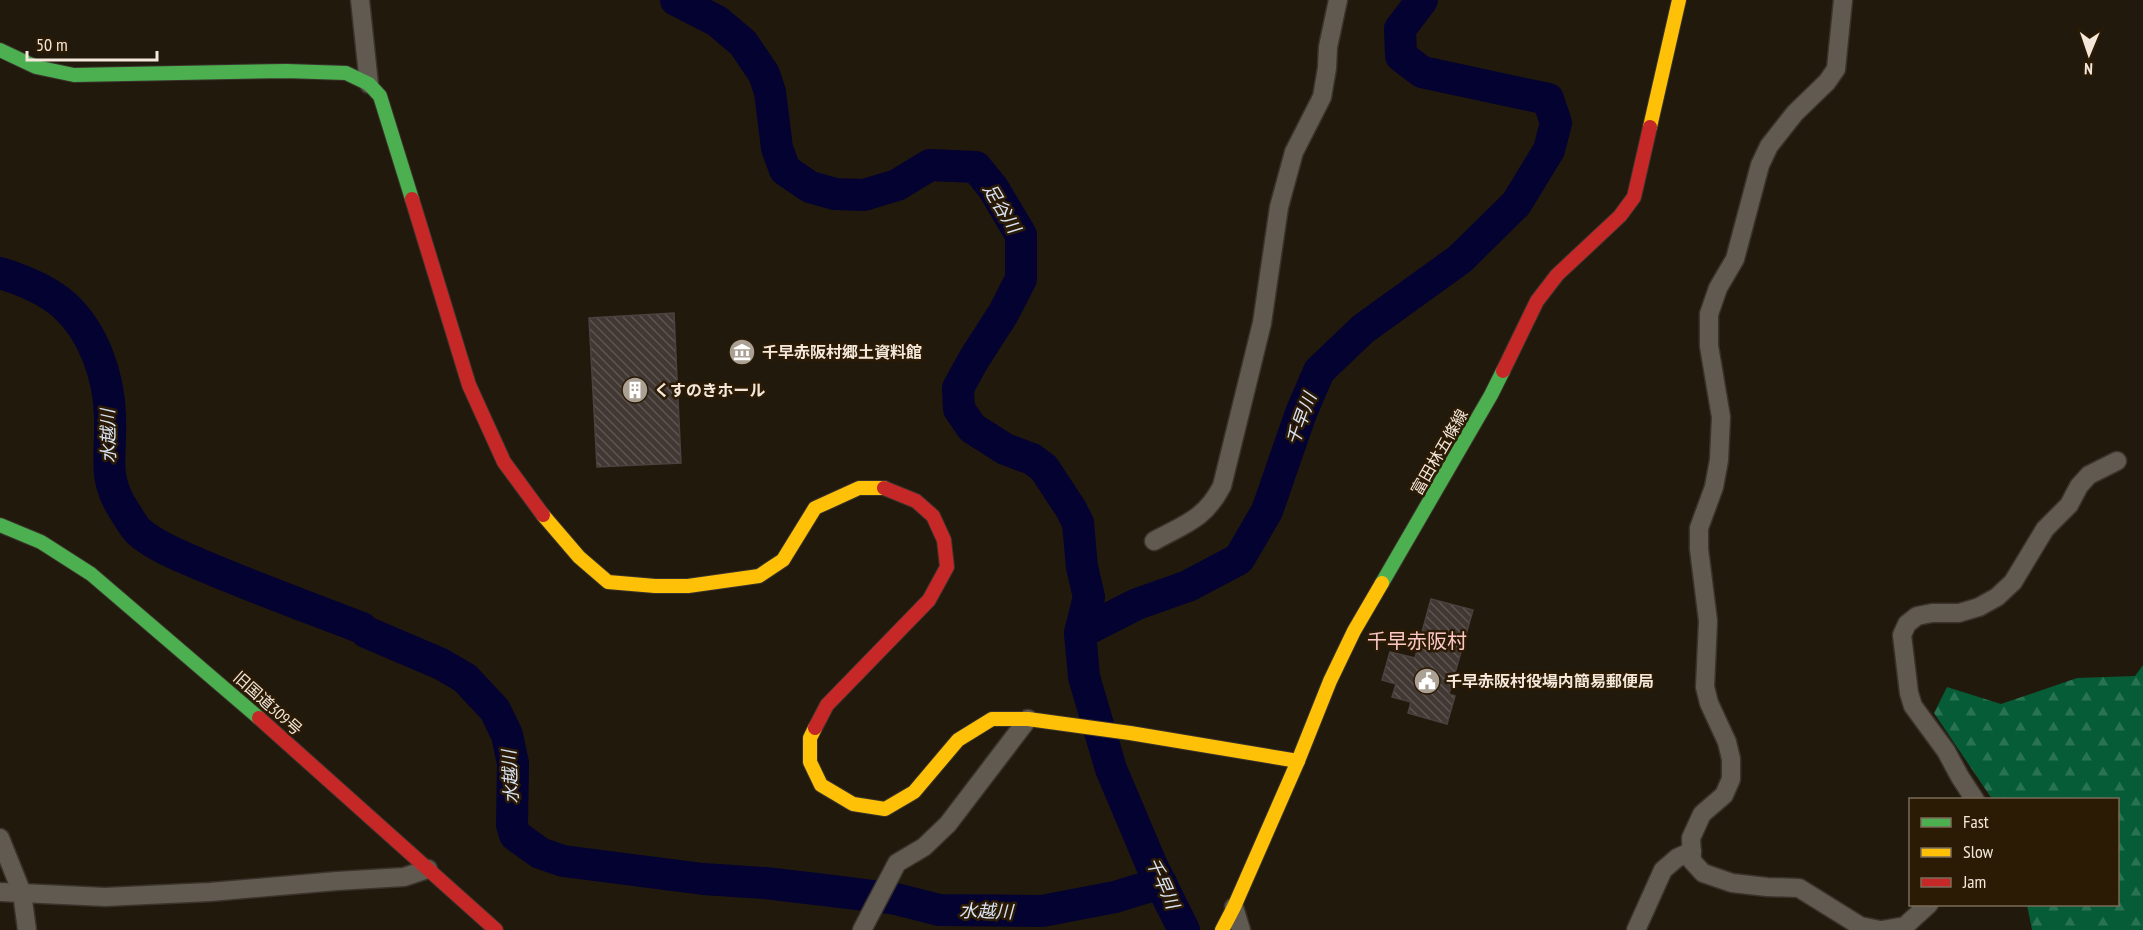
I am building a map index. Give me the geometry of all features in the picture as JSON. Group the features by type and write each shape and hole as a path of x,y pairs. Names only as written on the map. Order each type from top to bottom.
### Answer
{"street":[{"path":"360,0 369,84"},
{"path":"1154,541 1201,516 1214,503 1222,486 1262,324 1279,207 1294,152 1322,97 1338,0"},
{"name":"富田林五條線","path":"1234,907 1298,761 1330,681 1354,631 1491,395 1537,301 1557,275 1620,216 1634,197 1679,0"},
{"path":"1843,0 1836,69 1827,82 1795,113 1769,146 1760,165 1736,259 1718,288 1709,314 1709,346 1720,417 1719,460 1714,487 1699,528 1699,549 1708,621 1705,687 1709,703 1727,741 1731,759 1731,779 1724,795 1702,814 1691,838 1692,861 1703,873 1732,883 1799,888 1860,926 1881,930 1905,926 1927,906"},
{"path":"0,50 42,70 74,75 286,71 346,73 369,84 380,96 469,385 504,462 532,502 579,557 608,582 688,586 759,576 783,560 816,508 859,488 886,488 916,501 933,516 944,540 946,567 929,600 827,705 810,738 810,762 821,785 853,804 885,809 914,792 958,740 992,719 1028,719 1130,733 1298,761"},
{"path":"1974,798 1946,751 1913,706 1909,693 1902,635 1907,624 1917,616 1932,613 1959,613 1978,608 1997,597 2013,582 2045,529 2070,505 2079,486 2089,475 2117,460"},
{"name":"旧国道309号","path":"0,525 41,542 91,574 225,687 496,930"},
{"path":"862,930 897,863 924,847 948,824 1028,719"},
{"path":"0,838 22,893 27,930"},
{"path":"1636,930 1663,870 1677,858 1692,851"},
{"path":"0,892 105,897 210,892 404,877 428,869"},
{"path":"1228,929 1234,907"}],"green space":[{"path":"2143,665 2143,930 2032,930 2027,906 2119,906 2119,798 1991,798 1934,713 1947,687 2001,704 2077,678 2135,676"}],"building":[{"name":"くすのきホール","path":"674,313 681,463 597,467 589,318"},
{"path":"1431,599 1473,610 1449,694 1455,696 1447,724 1408,713 1411,702 1392,697 1396,684 1382,680 1390,652 1415,658"}],"waterway":[{"name":"足谷川","path":"676,0 717,21 743,43 764,74 770,92 777,148 785,170 810,187 835,194 864,195 897,185 930,165 976,167 993,188 1021,235 1021,279 1003,314 958,388 959,409 972,428 1005,449 1032,459 1044,468 1078,523 1082,567 1089,597 1080,633 1084,677 1111,769 1152,866 1184,930"},
{"name":"千早川","path":"1080,633 1137,604 1188,586 1239,559 1267,511 1301,413 1319,371 1363,329 1460,259 1516,204 1549,150 1556,123 1548,99 1422,72 1401,56 1400,29 1422,0"},
{"name":"水越川","path":"0,273 50,294 64,305 84,328 98,356 107,386 110,476 118,499 138,531 152,542 179,556 362,628 366,632 441,664 465,678 495,710 507,735 513,763 512,825 515,835 540,853 563,861 703,879 765,883 896,899 939,910 1042,911 1115,897 1161,883"}],"traffic: fast":[{"path":"0,50 36,67 74,75 286,71 346,73 369,84 380,96 412,199"},
{"path":"1382,583 1503,371"},
{"path":"0,525 41,542 91,574 259,718"}],"traffic: slow":[{"path":"1650,127 1679,0"},
{"path":"543,515 579,557 608,582 688,586 759,576 783,560 815,508 859,488 884,488"},
{"path":"1222,930 1298,761 1330,681 1354,631 1382,583"},
{"path":"815,728 810,738 810,762 821,785 853,804 885,809 914,792 958,740 992,719 1028,719 1130,733 1298,761"}],"traffic: jam":[{"path":"1503,371 1537,301 1557,275 1620,216 1634,197 1650,127"},
{"path":"412,199 469,385 504,462 543,515"},
{"path":"815,728 827,705 929,600 947,567 944,540 933,516 916,501 884,488"},
{"path":"259,718 496,930"}],"place":[{"name":"千早赤阪村郷土資料館","path":"742,352"},
{"name":"くすのきホール","path":"635,390"},
{"name":"千早赤阪村役場内簡易郵便局","path":"1427,681"}],"district":[{"name":"千早赤阪村","path":"1417,641"}]}
